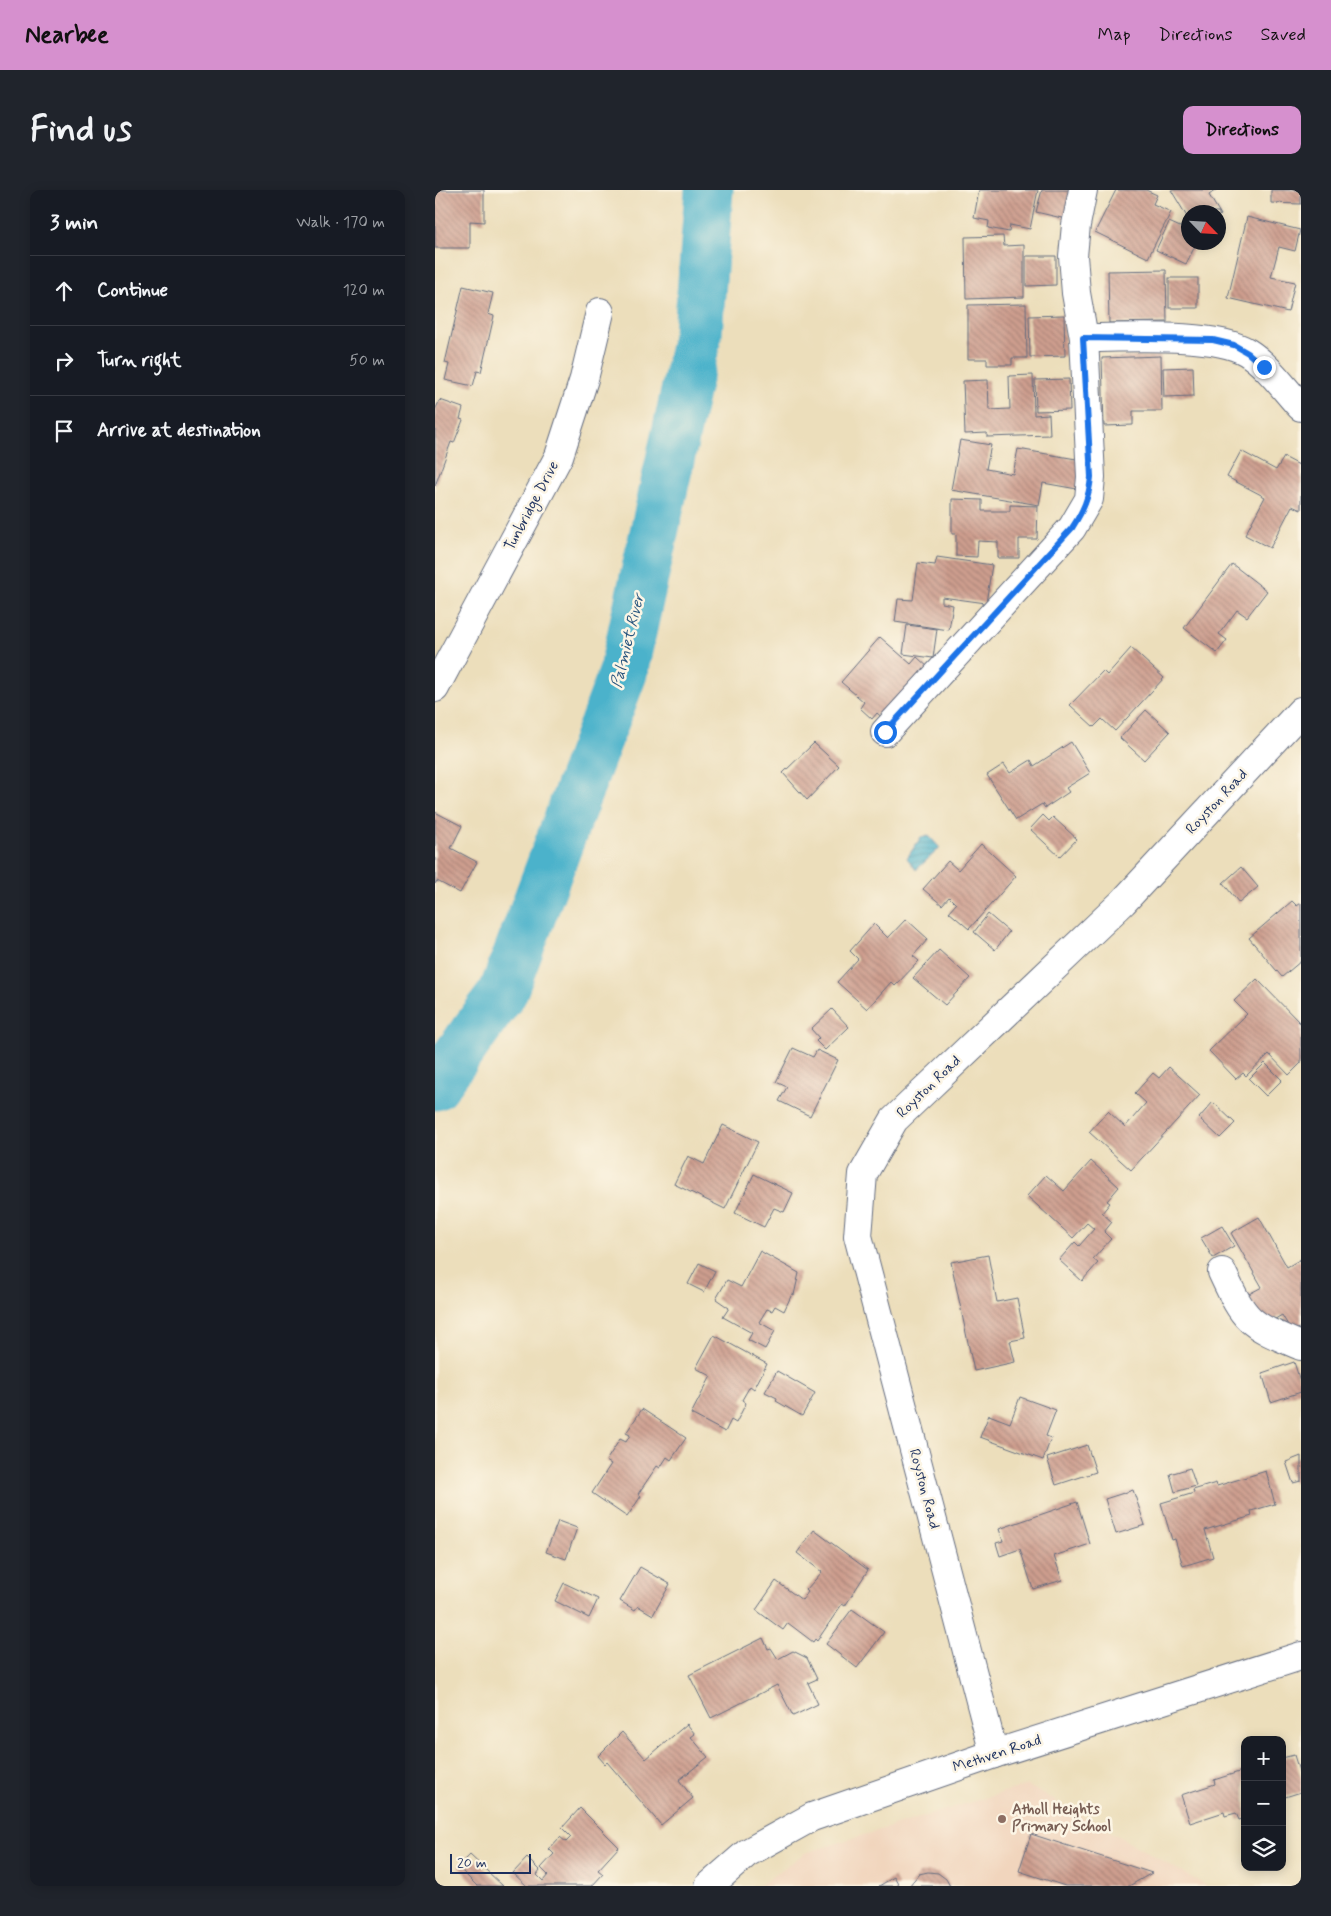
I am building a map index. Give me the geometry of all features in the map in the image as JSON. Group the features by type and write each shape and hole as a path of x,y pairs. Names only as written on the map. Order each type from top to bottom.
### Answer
{"street":[{"path":"885,732 1072,528 1089,499 1091,477 1083,338 1075,293 1073,256 1076,225 1083,190"},
{"name":"Tunbridge Drive","path":"435,688 559,456 579,397 599,312"},
{"path":"1083,338 1213,340 1234,345 1248,353 1264,367 1301,407"},
{"name":"Royston Road","path":"994,1754 858,1236 863,1174 894,1120 1123,902 1301,711"},
{"path":"1222,1272 1238,1307 1247,1318 1257,1326 1301,1346"},
{"name":"Methven Road","path":"709,1886 747,1853 812,1817 994,1754 1301,1656"}],"shaded area":[{"name":"Atholl Heights Primary School","path":"1027,1785 1207,1886 759,1886 805,1853"}],"water":[{"path":"929,836 940,848 916,870 907,858 921,837"}],"building":[{"path":"435,190 484,190 484,222 470,221 470,248 435,248"},
{"path":"979,190 1038,190 1030,229 1010,225 1009,232 988,228 989,221 974,218"},
{"path":"1042,190 1071,190 1066,219 1036,212"},
{"path":"1116,190 1146,190 1157,195 1153,204 1171,212 1148,258 1095,232"},
{"path":"1171,190 1216,190 1209,195 1215,205 1181,205 1181,207"},
{"path":"1271,190 1301,190 1301,204 1271,203"},
{"path":"1247,217 1300,230 1295,251 1279,247 1271,277 1295,282 1288,312 1228,298"},
{"path":"1169,222 1181,227 1181,250 1193,250 1186,264 1156,250"},
{"path":"1003,236 1004,246 1024,245 1024,297 966,299 965,237"},
{"path":"1026,256 1056,256 1056,285 1026,286"},
{"path":"1166,270 1167,322 1109,323 1108,271"},
{"path":"1169,278 1198,278 1198,308 1169,308"},
{"path":"463,286 493,293 488,314 494,316 481,372 477,371 473,386 445,380 449,364 445,363"},
{"path":"1026,304 1027,358 1012,358 1012,365 987,365 987,359 968,359 968,305"},
{"path":"1064,315 1065,356 1030,357 1029,316"},
{"path":"1161,356 1162,411 1133,411 1133,425 1104,426 1102,358"},
{"path":"1193,367 1194,396 1164,397 1163,368"},
{"path":"1033,375 1034,415 1049,414 1050,435 987,437 987,433 965,434 963,381 988,380 989,410 1010,409 1009,376"},
{"path":"1069,379 1070,410 1036,411 1035,380"},
{"path":"440,400 463,408 460,419 463,420 454,443 451,442 435,486 435,410"},
{"path":"960,440 991,445 986,469 1013,474 1018,449 1082,460 1077,489 1043,483 1039,505 951,490"},
{"path":"1241,451 1276,470 1284,457 1301,466 1301,510 1292,506 1270,548 1245,535 1265,497 1227,477"},
{"path":"952,499 982,500 982,511 1010,511 1010,505 1038,506 1037,539 1019,539 1019,558 998,558 998,542 978,541 977,557 956,556 956,534 952,534"},
{"path":"937,557 992,565 986,603 942,597 942,603 953,605 949,630 895,622 898,599 913,600 918,563 935,565"},
{"path":"1232,564 1267,591 1247,617 1237,610 1219,634 1227,640 1217,653 1184,628"},
{"path":"907,625 937,629 933,658 903,654"},
{"path":"880,637 911,664 917,657 930,669 886,721 877,713 872,719 860,708 864,702 841,682"},
{"path":"1131,648 1164,678 1115,731 1102,719 1094,727 1070,705 1103,671 1107,675"},
{"path":"1146,710 1170,732 1144,760 1120,738"},
{"path":"1071,742 1090,773 1066,788 1069,792 1045,808 1042,804 1016,820 987,775 1004,764 1010,773 1031,760 1034,766"},
{"path":"814,743 839,766 807,800 783,773"},
{"path":"435,812 462,826 451,848 477,862 460,893 437,881 435,884"},
{"path":"1043,815 1049,821 1053,817 1077,839 1060,857 1030,829"},
{"path":"981,844 1016,876 969,929 949,912 956,904 949,897 942,905 923,889 948,861 958,870"},
{"path":"1241,867 1258,887 1239,903 1223,883"},
{"path":"1292,901 1297,906 1301,903 1301,961 1282,977 1249,938"},
{"path":"988,914 1009,932 995,950 974,932"},
{"path":"906,919 928,939 913,956 919,961 895,986 891,982 867,1009 837,982 858,959 850,951 874,924 888,938"},
{"path":"939,950 970,978 945,1005 913,978"},
{"path":"1257,979 1301,1024 1301,1063 1289,1075 1269,1054 1246,1076 1243,1073 1236,1079 1209,1051 1247,1014 1234,1001"},
{"path":"832,1009 849,1027 825,1050 816,1041 819,1038 811,1029"},
{"path":"793,1048 813,1057 817,1050 838,1060 810,1116 779,1101 787,1087 776,1082"},
{"path":"1265,1063 1282,1080 1266,1096 1249,1079"},
{"path":"1169,1067 1200,1095 1131,1170 1089,1132 1108,1111 1125,1127 1146,1103 1135,1093 1153,1073 1159,1078"},
{"path":"1213,1102 1235,1123 1220,1138 1199,1118"},
{"path":"723,1125 758,1142 725,1209 674,1184 688,1156 704,1164"},
{"path":"1091,1161 1119,1187 1107,1201 1110,1203 1102,1213 1112,1222 1104,1232 1111,1239 1093,1259 1098,1263 1082,1281 1059,1260 1075,1242 1079,1246 1094,1229 1087,1223 1073,1238 1027,1196 1046,1175 1064,1191"},
{"path":"754,1174 793,1193 784,1212 774,1208 764,1227 735,1213"},
{"path":"1259,1217 1287,1267 1301,1259 1301,1327 1292,1332 1282,1315 1265,1325 1247,1295 1262,1287 1231,1233"},
{"path":"1222,1226 1234,1246 1213,1258 1201,1238"},
{"path":"760,1251 799,1273 794,1295 792,1294 784,1311 775,1306 772,1311 767,1309 759,1322 775,1331 765,1349 748,1340 752,1333 723,1317 729,1308 716,1299 727,1280 741,1287"},
{"path":"988,1255 997,1302 1017,1298 1025,1338 1010,1341 1015,1362 974,1371 951,1262"},
{"path":"699,1263 715,1271 704,1292 688,1284"},
{"path":"714,1335 767,1364 754,1389 750,1386 742,1400 746,1403 736,1423 731,1420 725,1432 691,1414 711,1376 696,1368"},
{"path":"1294,1362 1301,1384 1301,1392 1271,1402 1262,1373"},
{"path":"777,1371 815,1393 802,1416 776,1401 777,1398 765,1392"},
{"path":"1020,1397 1056,1410 1046,1436 1051,1438 1043,1460 980,1437 989,1415 1010,1423"},
{"path":"642,1409 686,1438 671,1460 667,1457 660,1468 657,1466 638,1494 641,1496 627,1517 592,1493 611,1464 606,1461 620,1439 626,1442 630,1435 626,1433"},
{"path":"1087,1445 1096,1472 1056,1485 1047,1458"},
{"path":"1301,1456 1301,1481 1293,1483 1286,1462"},
{"path":"1190,1468 1196,1486 1175,1492 1170,1474"},
{"path":"1266,1471 1275,1504 1251,1511 1252,1516 1205,1530 1213,1557 1183,1566 1175,1539 1172,1540 1161,1503 1194,1493 1193,1490 1216,1483 1217,1486"},
{"path":"1133,1490 1145,1525 1116,1534 1105,1499"},
{"path":"1077,1502 1090,1544 1054,1556 1062,1580 1033,1589 1020,1549 1000,1556 996,1543 1003,1541 999,1529"},
{"path":"558,1521 577,1528 566,1559 546,1552"},
{"path":"814,1530 868,1570 845,1606 842,1604 817,1641 815,1639 813,1642 788,1623 783,1630 756,1610 776,1581 802,1600 808,1592 806,1590 822,1572 797,1553"},
{"path":"640,1567 670,1584 653,1615 638,1606 635,1610 620,1601"},
{"path":"564,1583 598,1599 589,1618 555,1601"},
{"path":"852,1609 884,1632 857,1668 826,1644"},
{"path":"763,1638 768,1649 771,1648 778,1659 793,1651 807,1658 817,1679 808,1683 818,1704 793,1716 777,1685 711,1718 689,1675"},
{"path":"687,1724 695,1734 691,1737 708,1757 679,1780 693,1798 661,1825 607,1762 605,1764 598,1756 622,1732 646,1759"},
{"path":"1294,1755 1301,1778 1301,1792 1286,1797 1286,1781 1286,1757"},
{"path":"1241,1771 1241,1819 1239,1820 1236,1813 1225,1816 1224,1812 1190,1823 1181,1795 1215,1784 1214,1780"},
{"path":"580,1808 619,1847 598,1870 603,1874 592,1886 527,1886 513,1873 527,1858 540,1871 537,1875 543,1881 548,1875 541,1868 554,1854 549,1849 560,1837 566,1842 571,1837 562,1828"},
{"path":"1031,1834 1152,1873 1129,1886 1065,1886 1019,1871"},
{"path":"470,1855 503,1886 477,1886 458,1867"},
{"path":"928,1872 938,1873 946,1879 950,1886 909,1886 919,1874"},
{"path":"894,1877 899,1886 879,1886"}],"waterway":[{"name":"Palmiet River","path":"435,1086 503,992 623,673 698,333 709,190"}],"place":[{"name":"Atholl Heights Primary School","path":"1002,1819"}],"route":[{"path":"885,732 1072,528 1082,513 1089,499 1091,477 1091,449 1083,338 1213,340 1234,345 1248,353 1264,367"}]}
